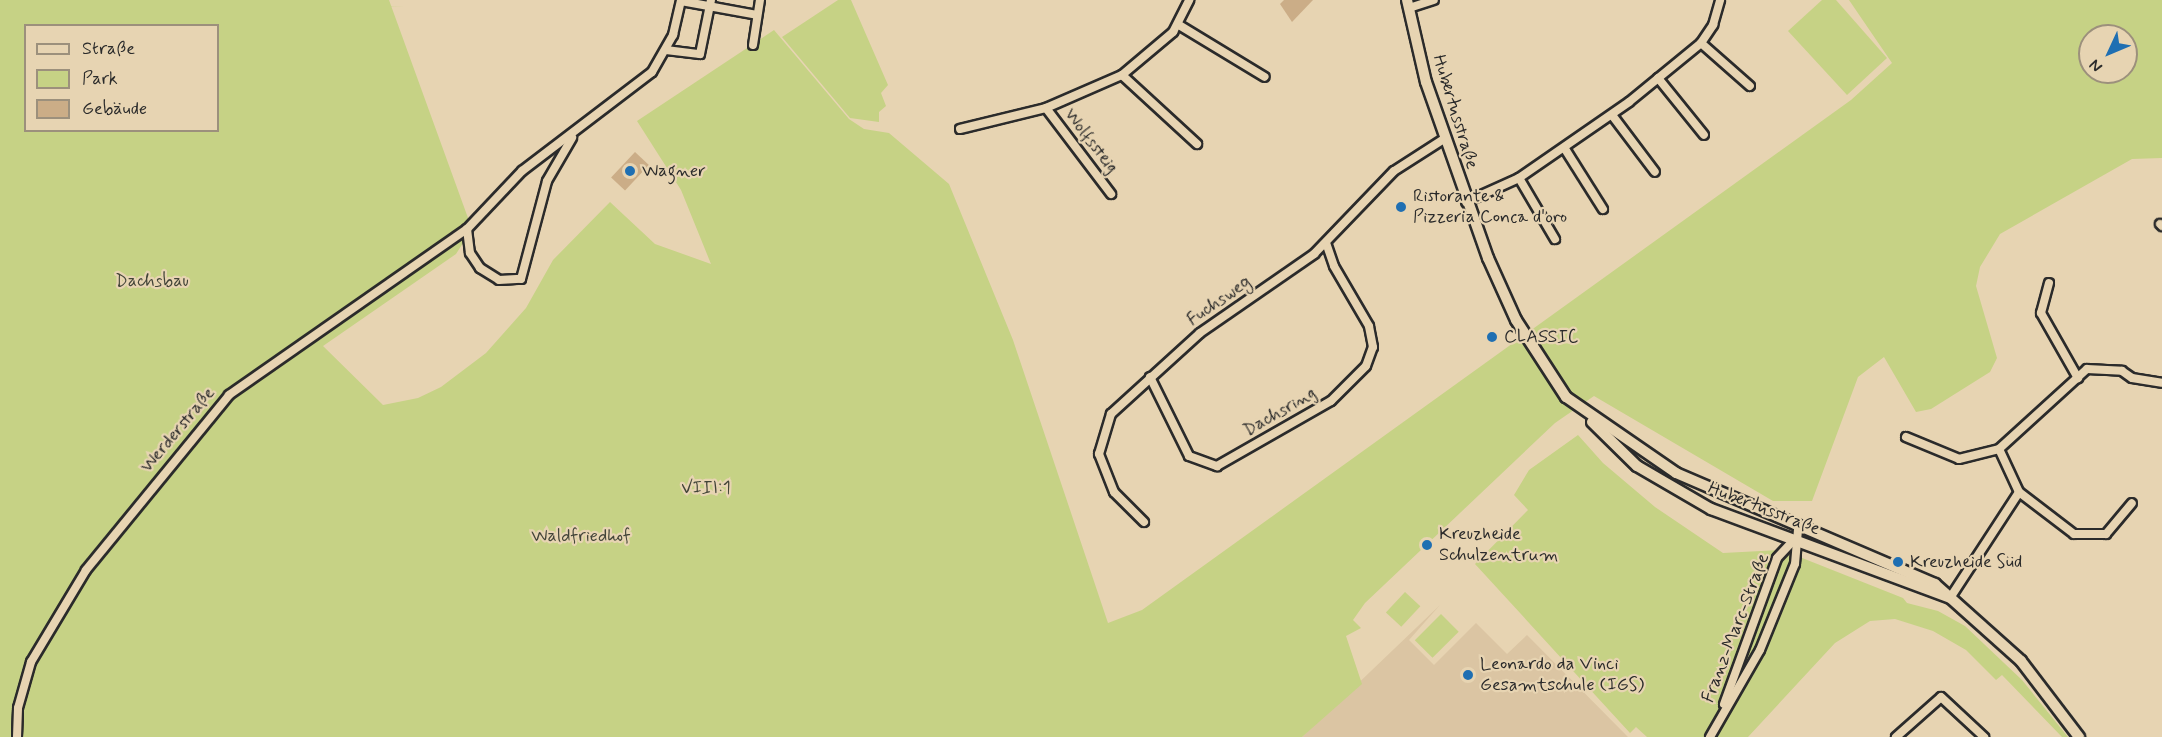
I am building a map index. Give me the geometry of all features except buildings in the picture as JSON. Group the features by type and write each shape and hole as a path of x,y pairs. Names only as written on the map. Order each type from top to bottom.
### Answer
{"street":[{"name":"Werderstraße","path":"16,737 18,708 31,662 75,588 173,459 229,395 467,229 522,171 652,72 666,50 678,16 678,0 710,4 758,15"},
{"path":"753,45 760,0"},
{"name":"Wolfssteig","path":"960,129 1046,108 1122,75 1179,25 1189,0"},
{"path":"1408,4 1434,0"},
{"path":"1466,202 1519,178 1612,116 1701,43 1713,25 1720,0"},
{"path":"666,50 700,54 710,4"},
{"name":"Hubertusstraße","path":"1408,4 1444,139 1466,202 1516,320 1566,397 1588,416 1676,473 1798,526 1880,556 1935,584 2021,661 2079,737"},
{"path":"1179,25 1264,77"},
{"path":"1701,43 1750,87"},
{"path":"1122,75 1197,144"},
{"path":"1658,78 1704,135"},
{"name":"Wolfssteig","path":"1046,108 1111,194"},
{"path":"1612,116 1655,172"},
{"name":"Werderstraße","path":"467,229 470,253 480,268 499,280 521,279 547,181 577,131"},
{"name":"Fuchsweg","path":"1144,522 1114,492 1099,454 1111,414 1200,333 1326,243 1394,171 1444,139"},
{"path":"1565,149 1603,209"},
{"path":"1519,178 1555,238"},
{"name":"Dachsring","path":"1150,377 1190,456 1217,466 1331,402 1366,366 1373,347 1369,326 1334,267 1326,243"},
{"path":"2049,283 2041,313 2078,378"},
{"path":"1906,436 1959,459 1999,449 2087,369 2122,372 2132,378 2162,383"},
{"name":"Hubertusstraße","path":"1588,416 1605,438 1668,487 1793,541 1950,598"},
{"path":"1999,449 2019,492 2074,534 2106,534 2132,503"},
{"path":"1950,598 2019,492"},
{"name":"Franz-Marc-Straße","path":"1713,734 1760,650 1795,564 1793,541 1798,526"},
{"name":"Franz-Marc-Straße","path":"1713,734 1777,558 1793,541"},
{"path":"1896,737 1941,697 1984,737"}],"shaded area":[{"name":"Leonardo da Vinci Gesamtschule (IGS)","path":"1440,605 1409,640 1434,665 1476,623 1507,654 1527,635 1628,737 1302,737"}],"green space":[{"path":"0,0 389,0 472,229 456,254 323,346 383,405 418,398 441,387 486,353 526,308 553,260 610,202 655,244 711,264 681,190 637,121 774,30 849,119 864,129 889,133 949,184 1013,340 1108,623 1142,610 1851,100 1892,63 1849,0 2162,0 2162,158 2132,159 2000,234 1980,267 1976,286 1997,358 1990,372 1931,409 1916,412 1884,357 1858,377 1812,501 1773,501 1594,396 1555,423 1365,603 1353,620 1361,628 1346,636 1362,684 1302,737 0,737"},
{"path":"838,0 851,0 888,85 881,93 886,106 879,112 879,122 850,118 782,37"},
{"path":"1822,0 1836,0 1887,58 1847,95 1788,31"},
{"path":"1578,435 1603,463 1655,507 1723,553 1782,550 1903,598 1907,603 1938,611 1965,626 2022,680 2068,737 2062,737 2002,675 1996,680 1966,650 1933,631 1895,619 1870,621 1835,643 1748,737 1647,737 1636,727 1630,733 1475,564 1528,510 1514,495 1529,470"},
{"path":"1405,592 1420,606 1401,627 1386,612"},
{"path":"1441,614 1459,632 1433,658 1415,640"}],"place":[{"name":"Wagner","path":"630,171"},
{"name":"Ristorante & Pizzeria Conca d'oro","path":"1401,207"},
{"name":"CLASSIC","path":"1492,337"},
{"name":"Kreuzheide Schulzentrum","path":"1427,545"},
{"name":"Kreuzheide Süd","path":"1898,562"},
{"name":"Leonardo da Vinci Gesamtschule (IGS)","path":"1468,675"}],"park label":[{"name":"Dachsbau","path":"152,281"},
{"name":"VIII:1","path":"706,488"},
{"name":"Waldfriedhof","path":"581,536"}]}
